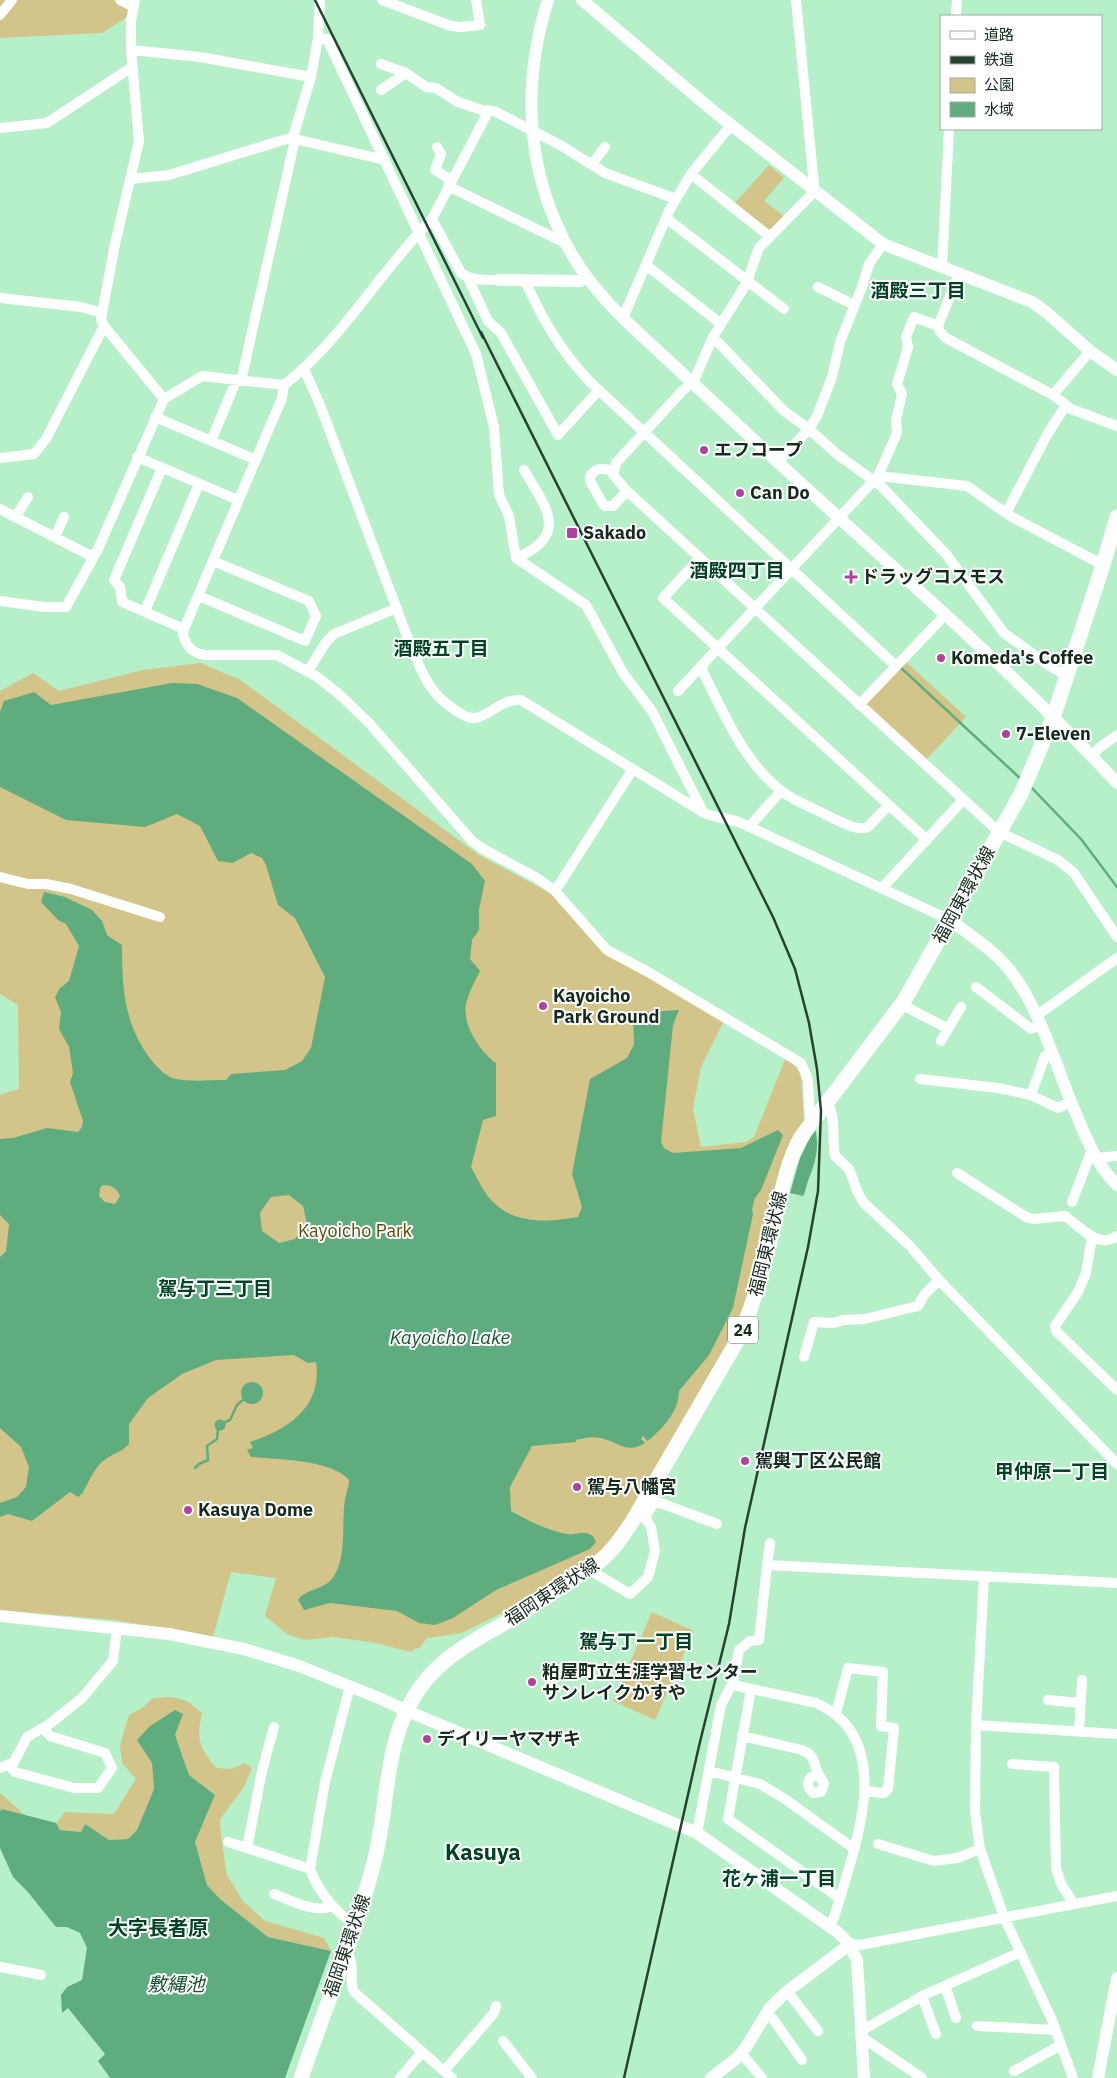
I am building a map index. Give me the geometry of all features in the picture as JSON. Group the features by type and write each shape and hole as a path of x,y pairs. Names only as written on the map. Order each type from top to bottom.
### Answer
{"main road":[{"name":"福岡東環状線","path":"302,2078 374,1865 383,1822 390,1766 405,1710 422,1685 459,1649 531,1608 601,1560 615,1547 641,1516 740,1336 752,1308 764,1267 784,1180 794,1149 810,1125 902,1005 1021,794 1054,718 1117,517"}],"street":[{"path":"0,15 12,0"},
{"path":"120,0 134,3 131,21 131,50 139,141 115,244 101,320 164,399"},
{"path":"382,0 432,20 461,27 480,25 476,0"},
{"path":"548,0 538,30 530,93 532,130 541,182 554,218 586,277 623,318 838,518 946,614 1054,718 1117,783"},
{"path":"582,0 812,190 883,244 1032,302 1090,351 1117,370"},
{"path":"796,0 814,185 810,196 759,248 747,281 713,337 693,383 683,390 616,463 614,472 616,480 999,832 1058,860 1074,872 1117,937"},
{"path":"956,0 956,15"},
{"path":"211,441 238,381 294,138 310,77 318,38 320,1"},
{"path":"318,38 327,39 476,354 494,427 499,495 510,516 516,558 586,605 623,674 652,711 704,813"},
{"path":"131,50 200,57 310,77"},
{"path":"381,64 406,73 426,87 436,88 458,102 482,110 489,110 532,130 605,173 676,199"},
{"path":"0,128 47,123 132,68"},
{"path":"381,90 406,73"},
{"path":"0,601 44,607 66,607 93,557 164,399 202,376 284,384 304,369 364,302 432,219 489,110"},
{"path":"623,318 676,199 691,174 732,125"},
{"path":"942,268 949,130"},
{"path":"131,179 170,175 294,138 385,160"},
{"path":"437,147 441,154 435,170 450,183 567,244"},
{"path":"592,164 606,147"},
{"path":"691,174 769,236"},
{"path":"666,218 784,309"},
{"path":"432,219 461,272 467,276 479,280 525,281 580,281 586,277"},
{"path":"777,462 809,428 817,416 832,377 840,342 869,264 883,244"},
{"path":"646,265 721,324"},
{"path":"959,274 938,326 940,332 954,344 1053,395 1066,406 1117,426"},
{"path":"467,276 488,321 501,333 558,434 599,390"},
{"path":"525,281 554,338 570,360 599,390 896,666"},
{"path":"818,287 854,305"},
{"path":"0,298 81,307 102,313"},
{"path":"678,691 875,478 896,433 896,420 902,394 897,384 908,347 906,337 914,317 938,326"},
{"path":"0,458 34,454 46,439 104,326"},
{"path":"713,337 784,411 809,428 838,455 875,478 946,554 1004,632 1048,665 1067,676"},
{"path":"1053,395 1090,351"},
{"path":"304,369 320,405 426,681 436,695 466,717 474,718 511,699 521,700 704,813 729,818 749,826 950,920 1003,962 1023,990 1038,1020 1071,1102 1096,1155 1117,1185"},
{"path":"284,384 282,398 184,629 182,635 184,641 190,649 198,654 277,655 308,671 340,695 369,723 472,841 483,849 537,878 555,891 606,950 772,1044 801,1063 808,1080 810,1125"},
{"path":"1006,514 1047,434 1066,406"},
{"path":"155,417 256,460"},
{"path":"138,457 238,500"},
{"path":"162,468 114,580 120,587 123,596 122,602 184,629"},
{"path":"614,472 601,468 597,469 590,476 590,481 603,504 613,506 627,491"},
{"path":"516,558 524,554 544,537 549,528 548,512 524,470"},
{"path":"875,478 967,486 1006,514 1103,565"},
{"path":"145,612 199,484"},
{"path":"16,516 28,497"},
{"path":"0,510 16,516 93,557"},
{"path":"55,537 64,517"},
{"path":"700,558 663,598 927,840"},
{"path":"199,596 305,641 316,616 309,601 213,561"},
{"path":"308,671 326,642 334,634 397,608"},
{"path":"859,705 946,614"},
{"path":"702,665 703,672 742,748 767,779 781,791 839,821 859,828 868,827 889,805"},
{"path":"1092,756 1099,748 1117,735"},
{"path":"555,891 633,769"},
{"path":"749,826 781,791"},
{"path":"882,888 963,800"},
{"path":"0,878 28,884 46,884 71,889 160,917"},
{"path":"976,987 1032,1029 1038,1020 1117,958"},
{"path":"902,1005 947,1028"},
{"path":"941,1040 961,1007"},
{"path":"1032,1095 1045,1056 1051,1053"},
{"path":"920,1079 994,1088 1032,1095 1058,1108 1071,1102"},
{"path":"827,1103 830,1106 832,1119 835,1156 849,1169 861,1198 878,1217 910,1246 938,1280 1117,1464"},
{"path":"1072,1202 1090,1155 1117,1156"},
{"path":"957,1173 1026,1217 1033,1219 1065,1216 1092,1237 1100,1240 1117,1236"},
{"path":"1092,1237 1086,1273 1078,1292 1055,1326 1056,1332 1117,1390"},
{"path":"804,1357 814,1322 834,1323 842,1320 865,1319 918,1306 924,1295 938,1280"},
{"path":"588,1569 630,1594 648,1577 655,1551 651,1527 641,1516 655,1501 717,1524"},
{"path":"697,1833 721,1705 733,1682 739,1650 750,1641 759,1640 770,1543"},
{"path":"768,1565 1117,1583"},
{"path":"984,1577 976,1725 976,1812 980,1850 1004,1917 1055,2030 1073,2078"},
{"path":"0,1616 117,1628 202,1640 269,1656 350,1686 697,1833 829,1925 850,1944 857,1960 864,2078"},
{"path":"5,1766 14,1762 27,1737 43,1728 82,1698 114,1661 117,1628"},
{"path":"836,1713 848,1668 883,1672 881,1726 894,1728 888,1789 884,1793 864,1791"},
{"path":"1080,1731 1082,1680"},
{"path":"733,1682 751,1689 816,1703 836,1713 848,1726 857,1743 862,1760 863,1813 834,1918 829,1925"},
{"path":"350,1686 325,1782 310,1869 314,1882 332,1906 340,1915 355,1925"},
{"path":"751,1689 728,1819 839,1898"},
{"path":"1048,1700 1081,1703"},
{"path":"976,1725 1117,1734"},
{"path":"247,1848 262,1771 274,1727"},
{"path":"5,1766 15,1772 74,1788 98,1788 112,1768 105,1753 50,1736 43,1728"},
{"path":"742,1736 806,1752 815,1761 818,1775"},
{"path":"1012,1764 1054,1767 1056,1868 1061,1884 1074,1904"},
{"path":"708,1771 760,1784 773,1791 853,1848"},
{"path":"228,1842 310,1869"},
{"path":"878,1844 934,1861 957,1858 980,1850"},
{"path":"274,1894 314,1908 326,1910 332,1906"},
{"path":"711,2078 740,2053 767,2014 787,1991 850,1944 860,1945 1117,1896"},
{"path":"345,1952 351,1959 352,1987 354,1992 448,2075 494,2013 496,2006"},
{"path":"862,2036 922,1996 1021,1952"},
{"path":"0,1967 41,1975"},
{"path":"1098,2078 1117,1978"},
{"path":"945,1986 956,2018"},
{"path":"787,1991 818,2031"},
{"path":"922,1996 936,2034"},
{"path":"767,2014 773,2019 802,2060"},
{"path":"977,2026 1055,2030"},
{"path":"862,2036 922,2078"},
{"path":"503,2041 532,2078"},
{"path":"1014,2071 1061,2045"},
{"path":"400,2078 422,2052"},
{"path":"740,2053 762,2078"}],"green space":[{"path":"0,0 140,0 132,14 102,33 0,38"},
{"path":"769,165 784,178 764,201 784,216 770,231 734,204"},
{"path":"906,662 966,717 925,761 865,705"},
{"name":"Kayoicho Lake","path":"200,663 239,679 479,855 554,895 605,952 725,1019 701,1067 693,1109 701,1147 746,1142 754,1137 786,1057 801,1073 804,1123 750,1298 715,1371 630,1519 600,1555 571,1578 462,1633 427,1638 419,1649 416,1648 411,1652 376,1643 333,1637 305,1640 287,1634 265,1616 276,1578 231,1572 213,1637 114,1620 0,1610 0,1095 19,1089 18,1005 0,994 0,691 33,673 59,691 143,670"},
{"path":"652,1612 694,1631 655,1720 613,1701"},
{"path":"172,1697 187,1701 202,1713 199,1730 200,1743 216,1768 231,1769 245,1763 252,1768 244,1787 220,1819 227,1875 243,1901 265,1921 324,1938 331,1951 268,1937 220,1899 207,1885 195,1842 215,1795 189,1775 175,1735 183,1714 152,1763 154,1789 137,1830 128,1839 109,1840 85,1824 81,1832 60,1830 56,1823 65,1812 114,1814 136,1779 122,1763 120,1745 129,1715 142,1708 153,1698"},
{"path":"0,1793 25,1815 2,1809 0,1811"}],"water":[{"name":"Kayoicho Lake","path":"172,683 197,684 237,698 472,864 485,881 479,909 479,930 472,940 470,959 480,971 467,1000 466,1017 472,1035 483,1051 496,1063 496,1116 483,1120 471,1167 485,1193 500,1208 510,1214 532,1220 578,1217 582,1207 572,1174 590,1079 627,1058 634,1044 633,1013 679,1010 673,1025 661,1142 664,1148 673,1153 741,1148 778,1130 783,1135 761,1190 755,1198 733,1308 709,1355 679,1391 676,1405 670,1418 649,1440 647,1441 643,1436 641,1439 645,1443 632,1448 594,1437 576,1440 576,1442 532,1446 510,1487 511,1511 531,1522 552,1530 567,1534 589,1534 593,1536 596,1542 590,1549 496,1590 453,1618 435,1625 419,1623 397,1611 330,1603 304,1610 298,1600 301,1596 323,1586 331,1580 340,1562 345,1499 349,1480 341,1473 317,1464 251,1457 247,1450 253,1448 250,1442 277,1431 300,1414 314,1392 317,1378 316,1362 308,1363 294,1355 216,1360 182,1374 148,1398 129,1424 129,1444 106,1458 100,1464 82,1494 78,1497 70,1492 32,1521 8,1514 0,1517 0,1503 17,1497 26,1487 29,1467 21,1447 0,1428 0,1257 6,1251 9,1224 0,1215 0,1139 13,1138 47,1128 78,1132 82,1127 83,1121 70,1082 73,1073 69,1047 59,1029 61,1012 55,997 60,988 69,981 79,946 66,924 58,920 41,902 44,892 65,897 92,910 102,921 107,935 122,945 124,992 130,1020 152,1061 162,1072 172,1078 182,1080 226,1080 231,1074 285,1070 302,1061 311,1048 325,977 295,918 278,905 266,865 262,858 251,853 233,863 218,861 200,826 177,814 145,827 66,820 0,787 0,712 4,701 34,692 51,705","holes":["103,1185 109,1186 119,1193 120,1196 115,1204 105,1202 99,1196 100,1188","289,1195 303,1206 307,1224 295,1239 279,1243 262,1231 260,1213 271,1197"]},
{"path":"815,1128 816,1155 805,1192 803,1196 790,1193 800,1158"},
{"path":"252,1382 260,1385 263,1393 260,1401 252,1404 244,1401 241,1393 244,1385"},
{"path":"220,1419 226,1425 220,1431 214,1425"},
{"name":"敷縄池","path":"175,1710 183,1714 175,1735 189,1775 215,1795 195,1842 207,1885 220,1899 268,1937 331,1951 285,2078 110,2078 98,2061 105,2054 68,2008 62,2013 61,1995 67,1987 82,1980 87,1948 80,1933 67,1927 56,1927 13,1877 0,1848 0,1811 2,1809 56,1823 60,1830 81,1832 85,1824 109,1840 128,1839 137,1830 154,1789 152,1763 137,1740 150,1726"}],"waterway":[{"path":"899,666 1022,780"},
{"path":"1030,786 1081,839 1117,887"},
{"path":"223,1423 230,1420 237,1405 244,1399"},
{"path":"195,1468 208,1460 207,1446 217,1439 218,1429"}],"railway":[{"path":"315,0 483,338"},
{"path":"481,332 773,917 795,969 809,1023 817,1069 821,1111 818,1191 808,1247 745,1528 729,1624 699,1746 624,2078"}],"place":[{"name":"エフコープ","path":"704,450"},
{"name":"Can Do","path":"740,493"},
{"name":"Sakado","path":"572,533"},
{"name":"ドラッグコスモス","path":"851,577"},
{"name":"Komeda's Coffee","path":"941,658"},
{"name":"7-Eleven","path":"1006,734"},
{"name":"Kayoicho Park Ground","path":"543,1006"},
{"name":"駕輿丁区公民館","path":"745,1461"},
{"name":"駕与八幡宮","path":"577,1487"},
{"name":"Kasuya Dome","path":"188,1510"},
{"name":"粕屋町立生涯学習センター サンレイクかすや","path":"532,1682"},
{"name":"デイリーヤマザキ","path":"427,1739"}],"district":[{"name":"酒殿三丁目","path":"918,290"},
{"name":"酒殿四丁目","path":"737,570"},
{"name":"酒殿五丁目","path":"441,648"},
{"name":"駕与丁三丁目","path":"215,1288"},
{"name":"甲仲原一丁目","path":"1052,1471"},
{"name":"駕与丁一丁目","path":"636,1641"},
{"name":"Kasuya","path":"483,1852"},
{"name":"花ヶ浦一丁目","path":"779,1878"},
{"name":"大字長者原","path":"158,1928"}],"park label":[{"name":"Kayoicho Park","path":"355,1231"}]}
